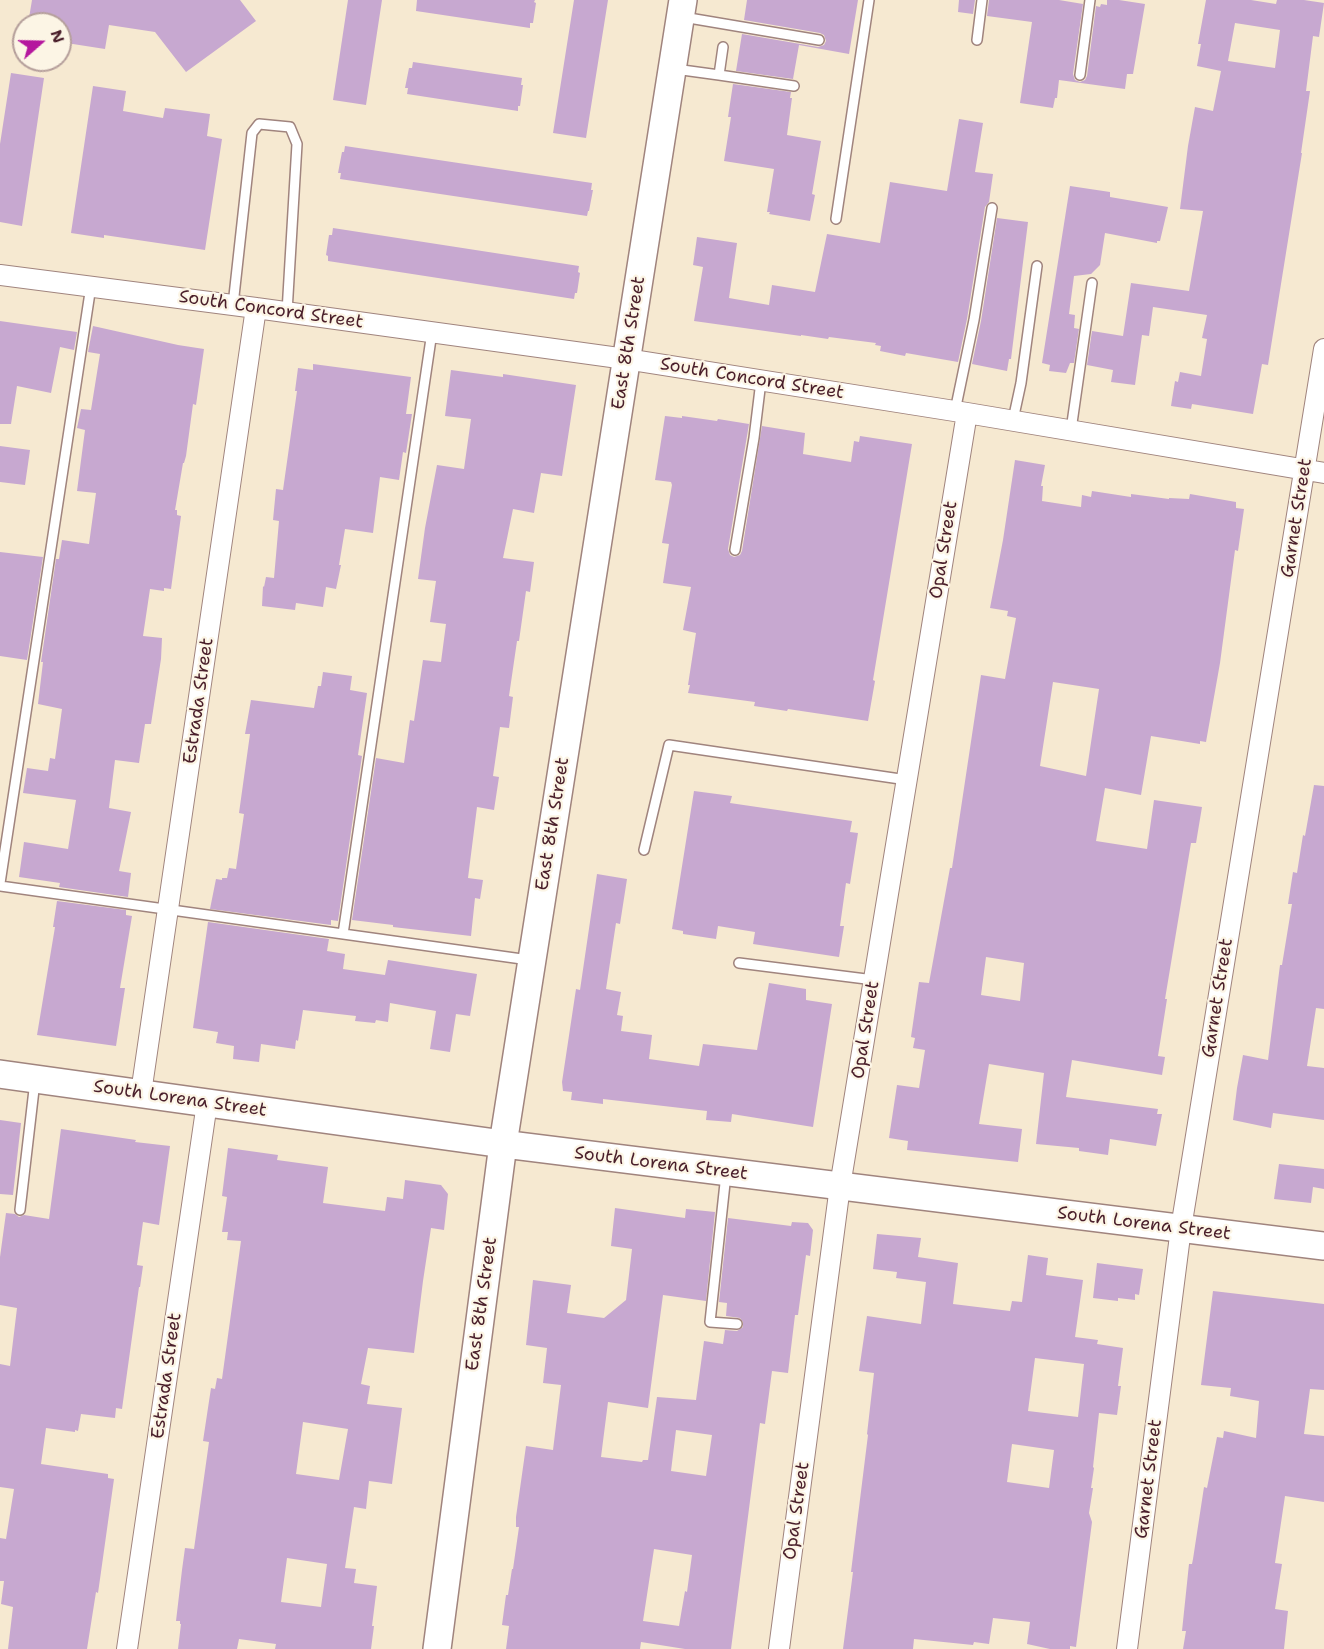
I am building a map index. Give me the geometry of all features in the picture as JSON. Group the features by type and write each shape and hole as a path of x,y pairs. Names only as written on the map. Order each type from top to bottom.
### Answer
{"main road":[{"name":"East 8th Street","path":"436,1649 503,1144 681,9"},
{"name":"South Lorena Street","path":"0,1074 503,1144 1324,1246"}],"street":[{"name":"South Concord Street","path":"0,274 626,359 1314,470"},
{"name":"Estrada Street","path":"141,1094 256,308"},
{"name":"Garnet Street","path":"1127,1649 1181,1228 1314,470 1324,349"},
{"name":"Opal Street","path":"779,1649 840,1186 907,780 961,412"},
{"name":"Estrada Street","path":"127,1649 207,1103"}],"lane":[{"path":"836,219 869,0"},
{"path":"977,40 982,0"},
{"path":"1080,75 1090,0"},
{"path":"681,9 819,40"},
{"path":"719,75 723,47"},
{"path":"672,69 794,86"},
{"path":"233,304 252,133 259,124 290,127 297,144 287,312"},
{"path":"961,412 992,208"},
{"path":"1013,420 1021,383 1037,266"},
{"path":"1071,430 1092,283"},
{"path":"91,286 0,885 531,960"},
{"path":"344,934 432,332"},
{"path":"735,550 761,381"},
{"path":"644,850 669,746 907,780"},
{"path":"739,963 874,980"},
{"path":"20,1210 35,1079"},
{"path":"726,1172 711,1322 737,1324"}],"building":[{"path":"32,0 240,0 256,21 186,72 155,32 109,25 105,49 72,44 72,12 30,12"},
{"path":"348,0 382,0 366,105 333,100"},
{"path":"417,0 535,0 536,3 530,28 416,11"},
{"path":"574,0 608,0 586,138 553,133"},
{"path":"747,0 858,0 849,54 799,45 793,79 736,71 742,34 818,47 824,45 826,41 824,35 820,33 744,20"},
{"path":"959,0 975,0 973,14 958,12"},
{"path":"989,0 1059,0 1083,4 1073,74 1075,80 1080,82 1087,76 1096,6 1107,5 1107,0 1145,4 1133,74 1127,74 1125,89 1059,80 1057,98 1055,98 1053,108 1020,103 1032,22 987,16"},
{"path":"1206,0 1251,0 1276,4 1277,0 1304,0 1324,3 1319,37 1313,36 1306,91 1310,91 1302,153 1268,365 1262,364 1253,414 1192,404 1191,409 1171,406 1175,381 1178,382 1180,372 1201,376 1207,339 1202,338 1207,315 1153,307 1149,336 1142,335 1135,385 1111,382 1113,370 1087,365 1092,331 1123,336 1131,283 1189,291 1203,211 1180,209 1188,146 1195,107 1213,111 1221,71 1197,66 1201,44 1198,44","holes":["1235,23 1280,30 1275,68 1228,61"]},
{"path":"413,62 522,78 521,85 523,85 518,111 407,94 408,88 405,88 409,68 412,68"},
{"path":"11,73 44,78 22,226 0,222 0,144"},
{"path":"733,84 791,92 787,135 821,141 810,221 767,212 774,169 724,161 731,117 728,117"},
{"path":"93,86 126,91 123,111 163,118 165,108 210,114 207,136 222,139 205,250 104,235 104,238 71,233"},
{"path":"959,119 983,123 975,172 993,174 989,202 985,207 958,362 880,351 881,346 875,345 876,343 801,336 694,321 703,267 693,265 697,237 737,243 729,298 769,305 772,285 815,292 827,234 880,243 890,182 947,191"},
{"path":"345,146 592,183 589,211 587,216 340,179 341,173 338,173"},
{"path":"1070,186 1110,192 1110,197 1168,207 1160,241 1157,243 1105,233 1100,265 1091,274 1074,276 1069,314 1075,315 1074,328 1079,329 1074,363 1070,363 1066,373 1049,371 1050,365 1042,363"},
{"path":"997,218 1028,222 1011,359 1009,359 1007,371 972,364"},
{"path":"333,228 579,266 577,293 574,299 328,261 326,255 329,235 332,235"},
{"path":"0,321 77,332 74,350 60,347 51,393 17,386 11,424 0,424"},
{"path":"93,326 204,349 196,405 193,404 186,456 175,510 177,510 177,515 181,516 171,589 164,588 164,591 150,589 143,636 162,638 151,724 145,724 139,763 115,760 109,808 131,812 119,871 131,873 128,897 59,887 60,883 19,877 24,842 68,849 76,800 23,793 27,768 48,771 50,758 55,759 62,709 38,704 43,662 41,662 56,559 59,559 62,540 89,544 96,493 77,491 85,430 77,428 81,409 91,410 100,354 88,352"},
{"path":"313,364 411,377 406,414 412,414 406,453 403,452 399,480 380,477 373,533 345,529 336,589 326,587 323,607 296,603 295,610 262,606 266,577 274,578 279,521 273,520 276,489 283,490 297,391 295,391 298,368 313,370"},
{"path":"451,370 503,377 503,374 576,385 562,476 541,473 534,513 513,509 503,558 534,562 530,592 526,591 519,641 517,641 509,696 513,697 509,728 500,727 493,776 499,777 494,810 477,807 468,878 483,880 480,899 475,898 471,936 352,920 376,758 404,763 410,720 414,721 423,660 441,662 446,624 430,622 436,581 418,579 437,465 464,469 471,419 445,416"},
{"path":"665,416 717,421 718,419 749,424 728,549 730,555 734,557 740,555 742,551 762,426 805,433 803,454 851,462 854,441 859,442 860,436 912,444 868,721 754,706 755,702 688,693 696,633 683,630 691,587 663,583 669,544 662,543 672,485 671,482 655,480"},
{"path":"0,446 30,450 25,485 0,482"},
{"path":"1015,460 1045,465 1041,486 1043,486 1042,501 1081,507 1082,495 1091,497 1092,491 1131,497 1131,494 1169,499 1189,499 1190,494 1236,502 1236,508 1244,509 1238,551 1235,550 1220,663 1206,742 1200,741 1200,744 1151,736 1141,795 1105,788 1096,841 1147,849 1154,800 1202,807 1196,843 1191,843 1165,999 1167,999 1158,1056 1165,1057 1162,1075 1072,1060 1066,1097 1158,1109 1157,1114 1162,1114 1156,1146 1110,1139 1108,1155 1079,1151 1079,1148 1036,1144 1044,1073 989,1064 979,1124 1022,1129 1018,1162 907,1150 908,1141 889,1138 897,1085 919,1088 925,1050 913,1048 915,1038 911,1037 919,982 929,983 950,868 952,868 981,675 1005,679 1016,618 1007,616 1008,611 990,608","holes":["1053,682 1099,689 1086,776 1040,766","986,957 1024,963 1020,1001 981,995"]},
{"path":"0,552 43,557 27,660 0,656"},
{"path":"323,672 352,676 350,690 367,693 358,755 362,756 338,921 331,920 331,925 210,909 216,879 227,878 229,868 236,869 244,814 239,813 250,734 245,734 251,700 314,708"},
{"path":"1314,785 1324,786 1324,1009 1316,1008 1307,1066 1324,1068 1324,1120 1273,1113 1271,1128 1233,1120 1237,1088 1243,1055 1268,1060 1280,965 1282,965 1292,904 1288,904 1293,872 1297,873"},
{"path":"694,791 732,796 730,803 852,821 850,832 858,833 850,884 846,883 840,926 844,926 839,957 753,944 755,932 718,926 716,939 683,934 683,931 672,929"},
{"path":"597,874 627,879 620,924 616,923 606,989 621,992 617,1015 623,1016 621,1031 652,1035 649,1059 699,1066 703,1044 757,1050 769,983 806,989 806,1000 832,1004 813,1127 732,1114 731,1122 706,1120 707,1111 603,1099 603,1104 571,1100 572,1092 563,1091 562,1082 576,989 580,990"},
{"path":"57,901 126,910 126,915 132,916 120,988 125,988 116,1046 37,1035 55,927 53,927"},
{"path":"208,922 329,939 327,951 345,954 343,969 385,975 388,960 477,974 470,1016 456,1014 450,1052 430,1049 436,1011 390,1003 388,1022 376,1020 375,1023 355,1021 356,1016 303,1010 295,1049 261,1044 259,1062 233,1059 234,1046 216,1043 218,1032 193,1028"},
{"path":"0,1120 21,1123 13,1195 0,1194"},
{"path":"61,1129 170,1146 159,1225 143,1222 137,1265 143,1266 122,1409 116,1408 115,1418 81,1414 78,1431 75,1430 75,1432 46,1428 41,1464 108,1474 108,1478 114,1479 98,1593 96,1592 87,1649 8,1649 13,1607 1,1604 4,1581 0,1581 0,1538 6,1539 14,1489 0,1487 0,1364 10,1366 17,1308 0,1305 0,1257 6,1213 19,1217 24,1215 49,1219"},
{"path":"228,1148 278,1155 277,1160 328,1167 323,1203 385,1211 387,1197 403,1199 405,1180 441,1185 448,1194 444,1230 431,1228 414,1353 368,1348 361,1384 370,1386 367,1404 402,1408 392,1484 369,1481 366,1509 354,1507 345,1568 356,1569 354,1583 377,1586 371,1649 275,1649 276,1644 239,1639 237,1649 178,1649 181,1624 180,1621 176,1621 185,1548 194,1549 209,1442 203,1441 211,1388 215,1389 217,1378 222,1379 241,1241 227,1240 228,1232 222,1232 227,1197 222,1196","holes":["303,1422 348,1429 339,1480 296,1474","287,1558 327,1564 321,1607 281,1602"]},
{"path":"1279,1164 1324,1169 1324,1189 1313,1187 1311,1203 1274,1199"},
{"path":"615,1208 685,1218 686,1209 715,1212 706,1301 663,1295 648,1408 608,1402 601,1457 642,1462 648,1460 657,1397 696,1400 704,1341 723,1344 725,1330 737,1331 743,1327 740,1318 726,1316 727,1303 719,1302 728,1218 791,1226 792,1222 808,1223 813,1230 810,1256 806,1255 798,1315 795,1315 788,1373 772,1371 765,1424 760,1423 731,1649 685,1649 641,1642 640,1649 506,1649 509,1626 502,1625 519,1527 516,1527 516,1517 526,1446 553,1450 561,1385 543,1383 547,1348 526,1345 533,1280 571,1285 567,1313 604,1318 626,1300 632,1249 611,1246","holes":["676,1430 712,1435 706,1476 671,1471","654,1549 692,1555 679,1626 643,1621"]},
{"path":"877,1234 921,1238 918,1257 958,1263 953,1304 1010,1311 1012,1301 1022,1302 1028,1255 1048,1258 1046,1275 1083,1280 1075,1337 1098,1340 1097,1344 1123,1348 1117,1415 1099,1413 1089,1513 1092,1522 1076,1647 1050,1649 1027,1644 1030,1622 993,1618 989,1644 974,1642 973,1645 914,1639 913,1649 843,1649 874,1373 859,1371 867,1316 921,1324 926,1282 896,1278 897,1272 873,1269","holes":["1035,1358 1084,1364 1078,1417 1028,1411","1012,1444 1054,1450 1049,1488 1007,1482"]},
{"path":"1097,1263 1143,1269 1139,1295 1135,1294 1135,1300 1118,1298 1118,1301 1093,1298"},
{"path":"1213,1291 1324,1304 1324,1390 1310,1389 1304,1434 1324,1436 1324,1502 1285,1496 1275,1563 1282,1564 1275,1609 1288,1611 1284,1649 1183,1649 1186,1631 1182,1631 1189,1564 1192,1564 1204,1487 1207,1488 1217,1437 1223,1438 1224,1431 1256,1438 1259,1401 1230,1396 1231,1388 1201,1385"}]}
